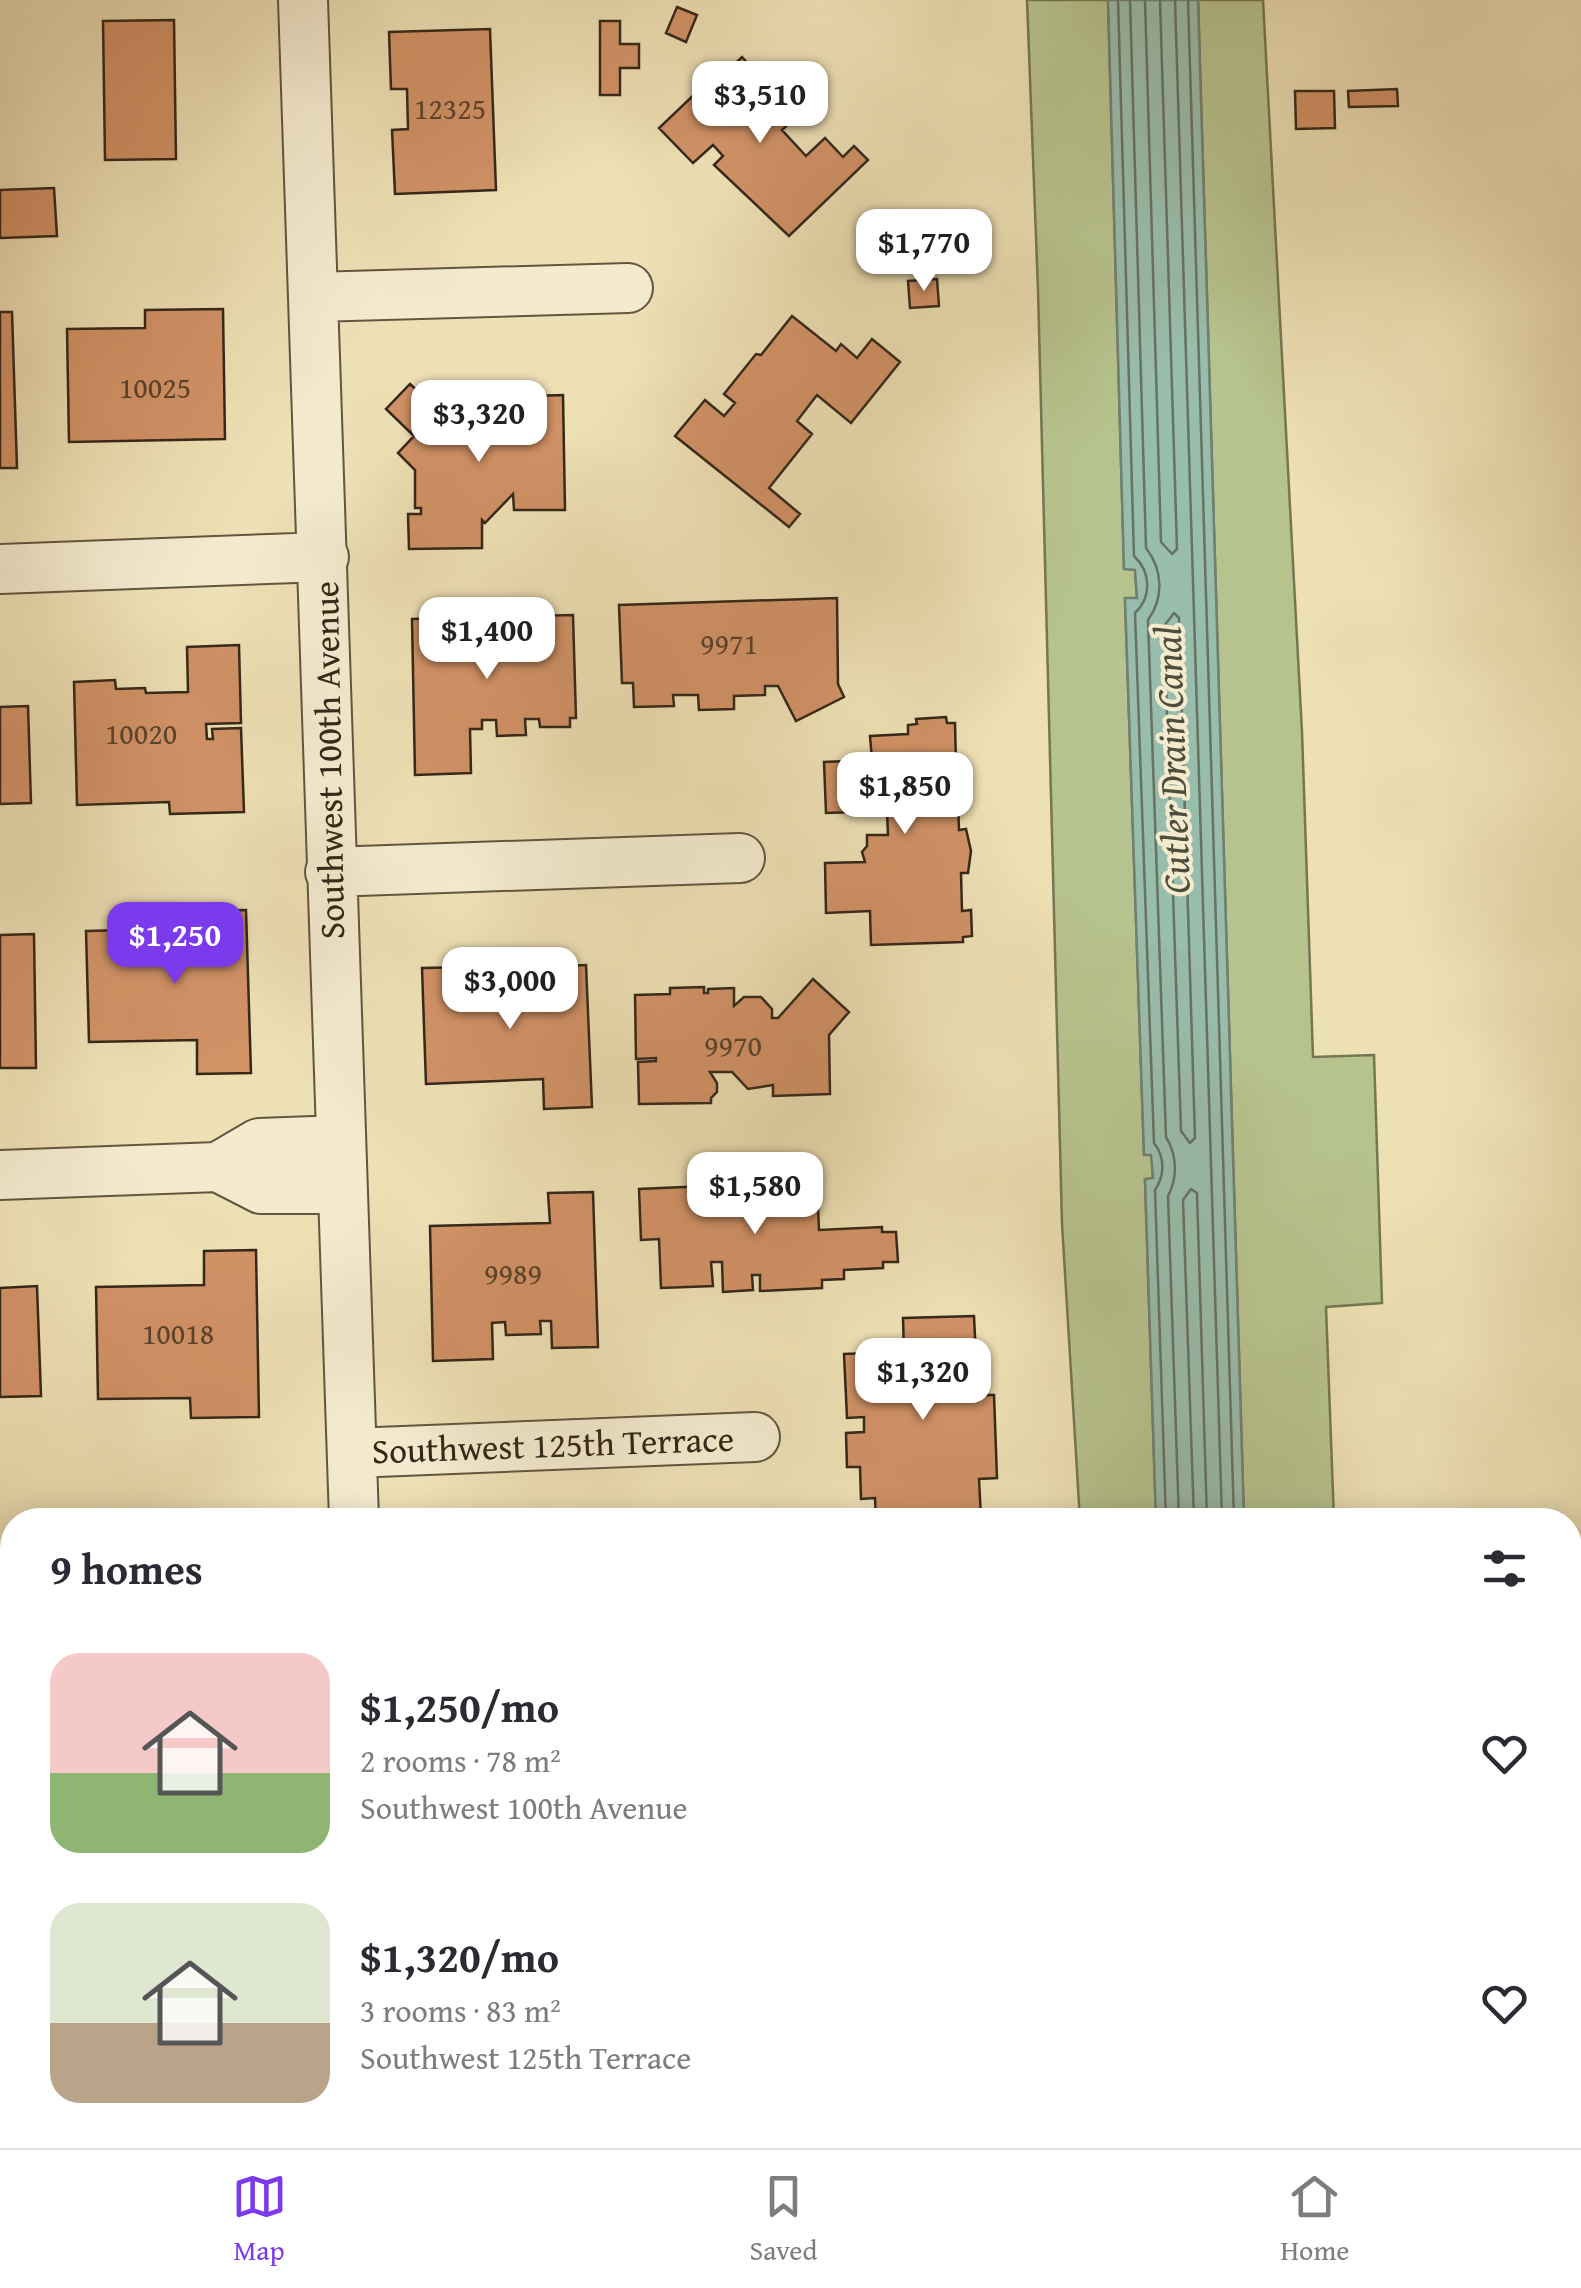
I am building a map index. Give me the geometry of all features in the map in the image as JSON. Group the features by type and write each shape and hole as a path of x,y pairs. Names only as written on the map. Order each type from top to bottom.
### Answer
{"street":[{"name":"Southwest 100th Avenue","path":"303,0 354,1508"},
{"path":"314,297 628,288"},
{"path":"0,569 324,557"},
{"path":"330,872 740,858"},
{"path":"0,1175 218,1167 259,1143 341,1140"},
{"path":"218,1167 261,1189 342,1188"},
{"name":"Southwest 125th Terrace","path":"352,1453 755,1437"}],"green space":[{"path":"1027,0 1108,0 1124,568 1135,570 1137,599 1125,599 1144,1154 1152,1154 1153,1178 1145,1180 1156,1508 1079,1508 1062,1224"},
{"path":"1198,0 1263,0 1302,732 1313,1057 1374,1055 1382,1303 1326,1307 1334,1508 1244,1508"}],"water":[{"name":"Cutler Drain Canal","path":"1108,0 1198,0 1244,1508 1156,1508 1145,1179 1153,1178 1151,1155 1144,1155 1125,598 1137,598 1135,570 1124,569"}],"building":[{"path":"677,7 697,15 686,42 666,33"},
{"path":"174,20 176,159 105,160 103,21"},
{"path":"600,21 620,21 620,44 639,44 639,68 620,68 620,95 600,95"},
{"path":"490,29 496,190 395,194 392,130 408,129 407,89 391,89 389,32"},
{"path":"742,57 797,116 782,130 806,156 825,138 843,157 854,146 868,160 789,236 714,165 723,156 713,145 693,163 659,128 719,71 723,75"},
{"path":"1397,89 1398,106 1349,107 1348,91"},
{"path":"1295,91 1334,91 1335,128 1296,129"},
{"path":"54,188 57,236 0,238 0,190"},
{"path":"937,279 939,306 910,308 908,281"},
{"path":"223,309 225,439 69,442 67,329 145,328 145,310"},
{"path":"0,312 12,312 17,468 0,468"},
{"path":"792,316 836,351 841,344 857,358 872,339 900,362 851,423 817,395 797,421 812,434 769,488 800,514 789,527 675,436 705,400 724,416 735,403 724,394"},
{"path":"410,384 438,410 456,393 475,410 525,409 525,413 531,413 531,396 563,395 565,510 514,510 513,494 485,523 482,520 482,548 409,549 408,514 421,514 421,508 415,508 415,470 398,453 414,436 386,409"},
{"path":"837,598 838,684 844,697 796,721 778,686 765,686 765,695 734,696 734,709 699,710 698,695 673,695 674,706 634,707 633,683 622,683 619,605"},
{"path":"573,615 576,718 570,718 570,727 540,727 539,719 525,719 526,735 497,736 496,720 482,720 482,729 470,729 471,773 415,775 412,619"},
{"path":"239,645 241,723 206,724 207,739 213,739 212,729 241,728 244,812 170,814 169,802 77,805 74,682 115,680 116,689 188,692 187,647"},
{"path":"28,706 31,803 0,804 0,707"},
{"path":"946,717 947,723 955,723 956,766 966,775 967,792 958,803 959,830 966,829 971,851 968,873 961,873 962,911 971,910 972,936 963,937 963,942 871,945 870,911 826,913 825,863 865,862 862,852 867,846 867,835 888,835 887,811 826,813 824,762 872,760 870,736 908,734 908,725 917,724 916,719"},
{"path":"246,910 251,1073 197,1074 197,1040 89,1042 86,931 166,929 166,912"},
{"path":"34,934 36,1068 0,1068 0,935"},
{"path":"586,965 592,1107 544,1109 543,1079 426,1084 422,968 473,967 474,984 530,977 530,982 544,982 543,967"},
{"path":"813,979 849,1012 829,1035 830,1094 773,1096 773,1085 748,1089 732,1072 710,1072 717,1083 711,1103 639,1104 638,1062 656,1058 636,1059 635,995 670,994 670,988 704,987 704,993 708,993 708,989 734,988 734,1006 744,997 761,997 772,1009 772,1018 778,1018"},
{"path":"817,1181 819,1230 882,1227 882,1232 896,1232 898,1262 883,1262 883,1268 844,1270 844,1279 822,1280 822,1288 760,1291 760,1275 752,1275 753,1290 723,1292 722,1262 711,1262 713,1286 661,1288 659,1239 641,1240 639,1189"},
{"path":"593,1192 598,1347 552,1348 551,1321 540,1321 541,1334 506,1335 505,1322 492,1323 493,1359 433,1361 430,1226 550,1223 548,1193"},
{"path":"256,1250 259,1417 191,1418 190,1398 98,1399 96,1287 204,1285 204,1251"},
{"path":"37,1286 41,1396 0,1397 0,1288"},
{"path":"974,1316 976,1358 983,1358 984,1395 994,1395 997,1478 979,1479 980,1508 875,1508 875,1498 861,1499 860,1467 847,1467 846,1433 864,1432 864,1417 847,1418 844,1354 904,1352 903,1318"}]}
